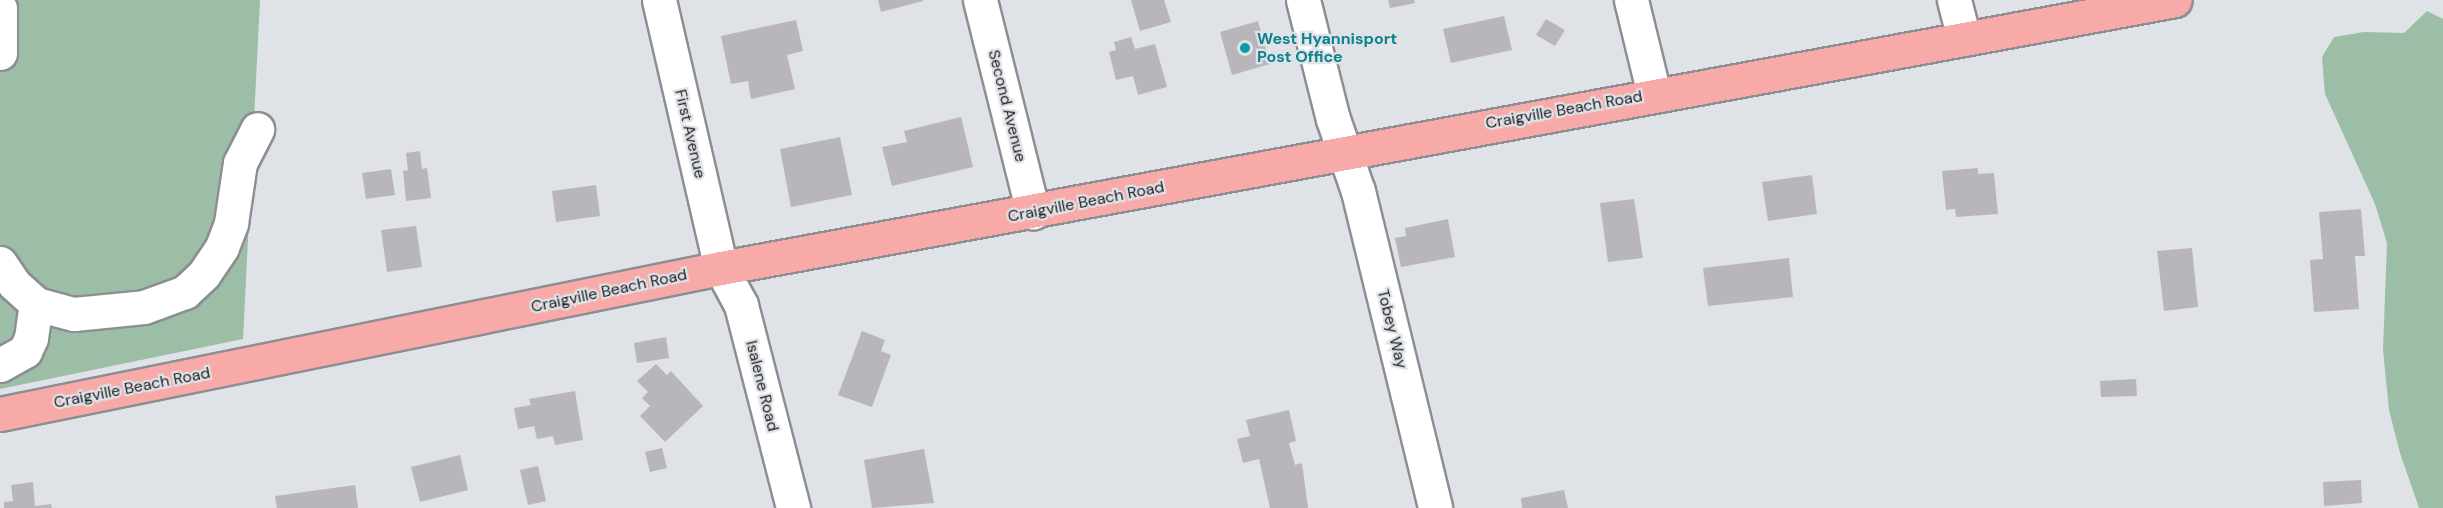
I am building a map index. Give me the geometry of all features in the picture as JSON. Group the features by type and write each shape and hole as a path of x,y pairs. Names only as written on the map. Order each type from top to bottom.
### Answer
{"main road":[{"name":"Craigville Beach Road","path":"0,414 721,268 1033,212 1654,94 2175,0"}],"street":[{"name":"First Avenue","path":"659,0 721,268"},
{"name":"Second Avenue","path":"980,0 1033,212"},
{"name":"Tobey Way","path":"1303,0 1343,152 1358,191 1435,508"},
{"path":"1632,0 1654,94"},
{"path":"1954,0 1964,39"},
{"path":"0,8 0,53"},
{"path":"0,263 14,284 36,304 74,314 144,307 185,292 204,274 222,247 231,223 240,163 257,129"},
{"name":"Isalene Road","path":"721,268 741,305 793,508"},
{"path":"0,365 25,351 32,338 36,304"}],"green space":[{"path":"0,0 260,0 243,339 0,389"},
{"path":"2427,11 2443,19 2443,508 2419,508 2400,453 2389,410 2383,350 2387,243 2375,204 2325,94 2322,57 2334,37 2364,32 2404,33"}],"building":[{"path":"878,0 923,0 923,1 881,12"},
{"path":"1131,0 1164,0 1171,22 1140,31"},
{"path":"1388,0 1414,0 1415,3 1390,8"},
{"path":"1504,16 1512,50 1451,63 1443,29"},
{"path":"1546,19 1565,30 1555,46 1536,35"},
{"path":"796,20 803,51 787,55 795,89 751,99 748,81 731,84 721,36"},
{"name":"West Hyannisport Post Office","path":"1258,21 1270,64 1232,75 1220,32"},
{"path":"1131,37 1135,49 1155,44 1167,87 1138,95 1133,76 1116,80 1109,52 1116,50 1114,42"},
{"path":"961,117 973,167 892,186 882,147 907,142 904,131"},
{"path":"840,137 852,195 791,207 780,149"},
{"path":"420,151 422,169 427,168 431,198 406,201 403,171 408,170 406,153"},
{"path":"1978,168 1978,174 1994,173 1998,214 1956,217 1955,209 1946,210 1942,171"},
{"path":"391,169 395,195 366,199 362,173"},
{"path":"1812,175 1817,214 1768,221 1762,182"},
{"path":"596,185 600,216 556,222 552,191"},
{"path":"1634,199 1643,258 1608,262 1600,203"},
{"path":"2361,209 2365,256 2355,256 2359,309 2314,312 2310,260 2323,259 2319,212"},
{"path":"1448,219 1455,257 1401,267 1395,238 1406,236 1405,228"},
{"path":"416,226 422,267 387,272 381,230"},
{"path":"2192,248 2198,307 2164,311 2157,251"},
{"path":"1789,258 1793,297 1708,306 1703,268"},
{"path":"862,331 885,340 881,351 891,355 872,407 838,395"},
{"path":"666,337 669,358 637,363 634,343"},
{"path":"656,364 667,375 671,371 703,406 665,442 640,416 650,406 642,398 648,392 637,381"},
{"path":"2136,379 2137,396 2101,397 2100,381"},
{"path":"575,391 583,440 555,445 553,436 537,439 534,426 518,429 514,408 531,405 529,399"},
{"path":"1289,410 1296,441 1289,443 1295,465 1302,463 1308,508 1270,508 1259,459 1243,463 1237,439 1250,436 1246,420"},
{"path":"662,448 667,468 650,472 645,452"},
{"path":"924,449 934,503 872,508 864,460"},
{"path":"460,455 468,490 420,502 411,467"},
{"path":"538,466 546,501 528,505 520,470"},
{"path":"2361,480 2362,503 2324,506 2323,482"},
{"path":"33,482 35,506 51,504 52,508 4,508 4,502 13,501 11,485"},
{"path":"355,485 358,508 277,508 275,496"},
{"path":"1564,490 1568,508 1522,508 1521,498"}],"place":[{"name":"West Hyannisport Post Office","path":"1245,48"}]}
